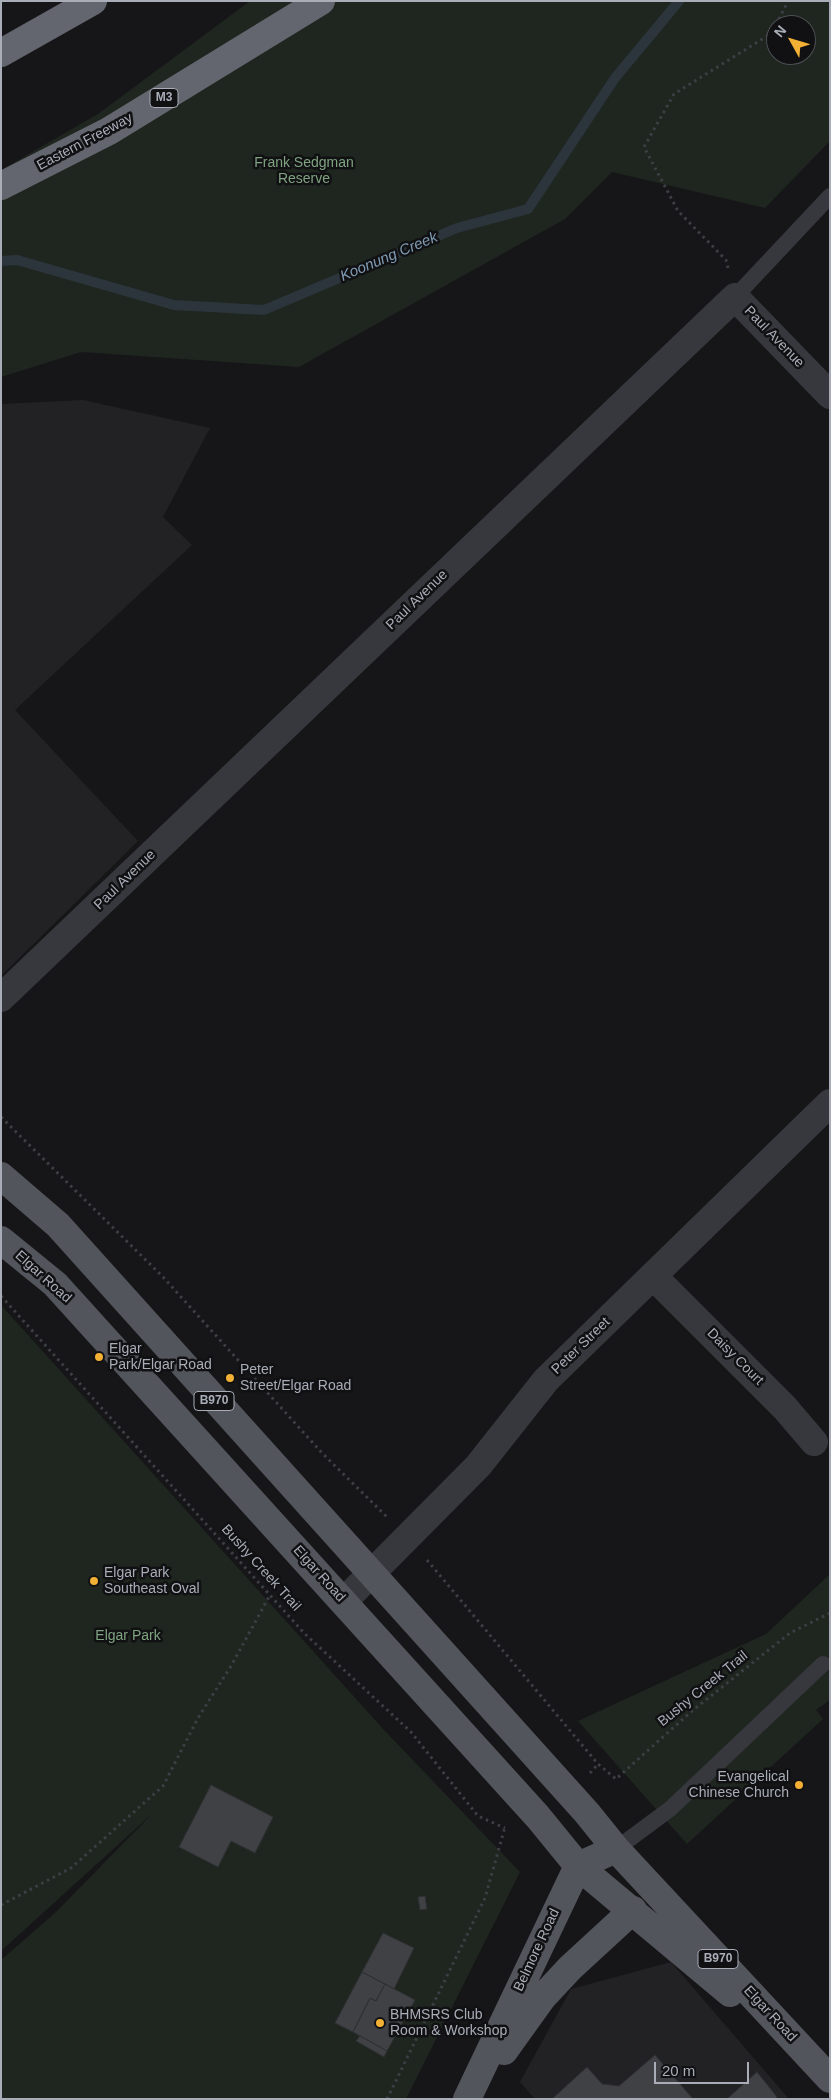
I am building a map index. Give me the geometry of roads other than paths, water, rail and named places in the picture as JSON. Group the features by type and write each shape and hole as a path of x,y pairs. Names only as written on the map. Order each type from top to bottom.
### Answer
{"highway":[{"path":"1,54 93,1"},
{"name":"Eastern Freeway","path":"1,186 109,131 321,1"}],"main road":[{"name":"Elgar Road","path":"1,1176 58,1225 371,1576 586,1813 616,1849 827,2070"},
{"name":"Elgar Road","path":"1,1240 55,1284 344,1601 538,1817 578,1866 827,2070"},
{"name":"Elgar Road","path":"616,1849 632,1910"},
{"path":"578,1866 616,1849"},
{"name":"Belmore Road","path":"467,2099 578,1866"},
{"name":"Belmore Road","path":"472,2099 542,1998 570,1968 632,1910"}],"street":[{"name":"Paul Avenue","path":"1,998 735,297 830,395"},
{"name":"Peter Street","path":"344,1601 371,1576 478,1466 546,1380 830,1103"},
{"name":"Daisy Court","path":"653,1276 786,1408 814,1442"}],"lane":[{"path":"735,297 830,196"},
{"path":"616,1849 670,1809 823,1664"}],"waterway":[{"name":"Koonung Creek","path":"1,261 17,260 174,305 264,310 457,228 528,209 615,78 679,1"}],"place":[{"name":"Elgar Park/Elgar Road","path":"99,1357"},
{"name":"Peter Street/Elgar Road","path":"230,1378"},
{"name":"Elgar Park Southeast Oval","path":"94,1581"},
{"name":"Evangelical Chinese Church","path":"799,1785"},
{"name":"BHMSRS Club Room & Workshop","path":"380,2023"}],"park label":[{"name":"Frank Sedgman Reserve","path":"304,172"},
{"name":"Elgar Park","path":"128,1636"}]}
